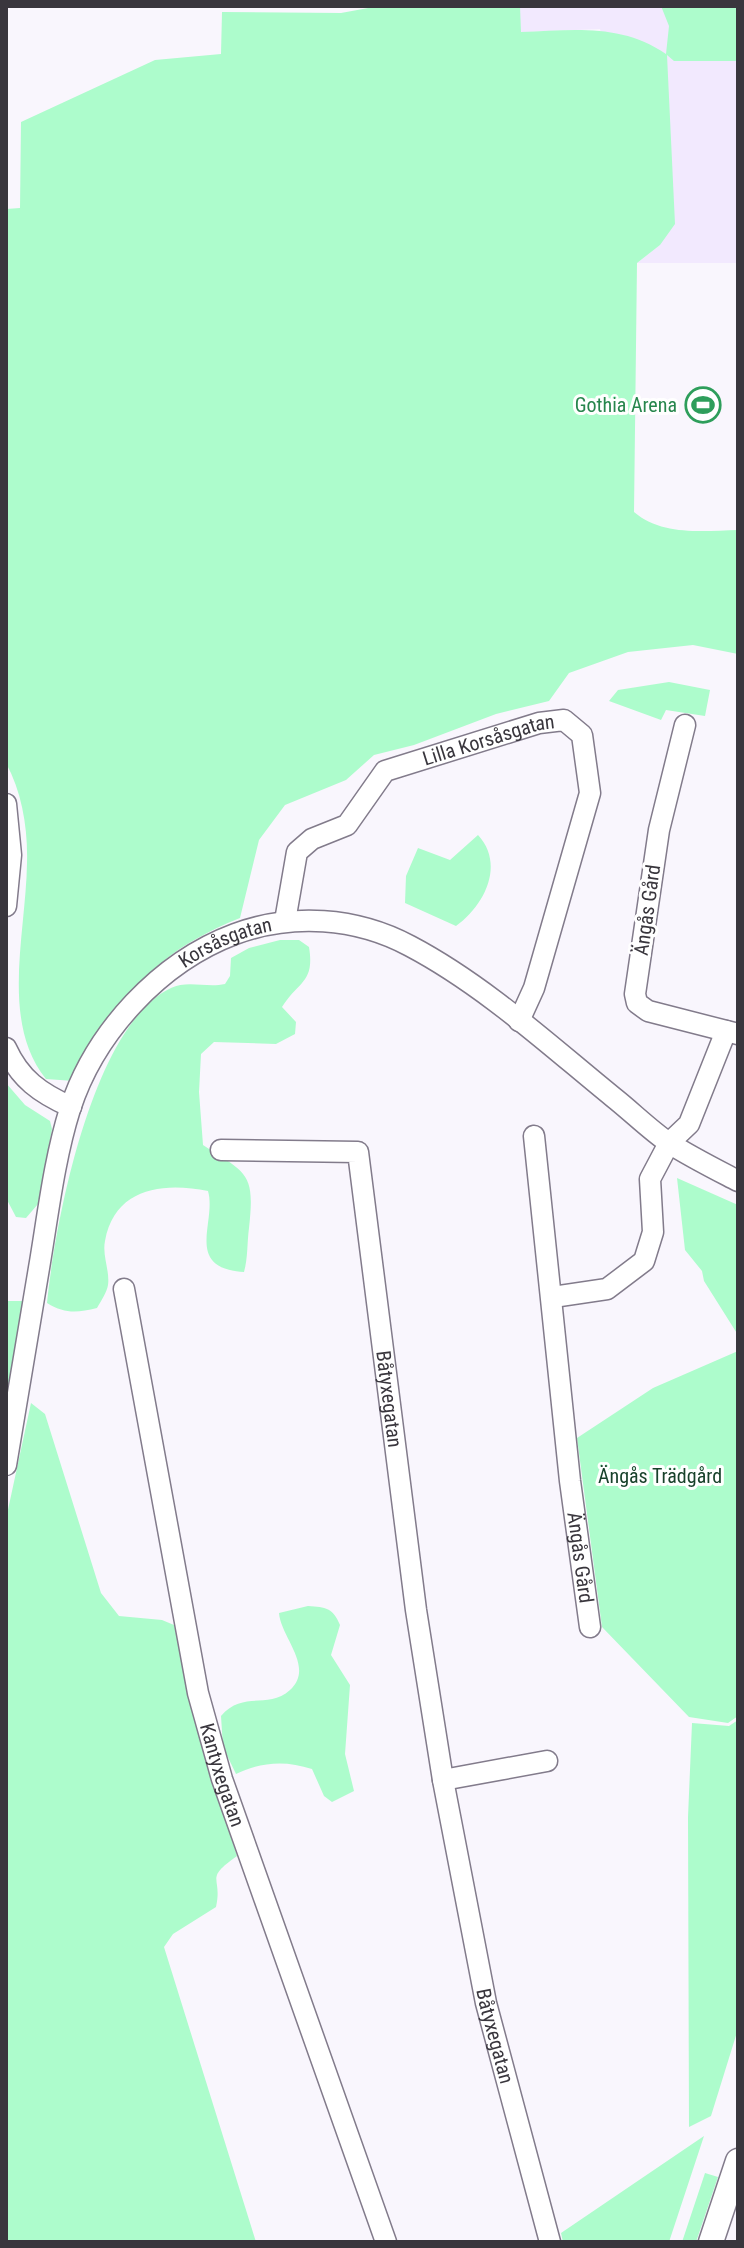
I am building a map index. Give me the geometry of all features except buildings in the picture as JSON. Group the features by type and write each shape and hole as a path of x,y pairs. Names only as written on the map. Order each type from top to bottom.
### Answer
{"street":[{"name":"Lilla Korsåsgatan","path":"285,921 297,852 312,839 347,825 385,771 539,723 564,720 582,735 590,793 534,988 519,1021"},
{"name":"Ängås Gård","path":"553,1297 607,1289 644,1261 653,1232 650,1179 669,1143 689,1124 732,1032 648,1011 637,1003 635,994 659,830 685,725"},
{"path":"6,804 11,855 6,906"},
{"name":"Korsåsgatan","path":"6,1465 53,1181 71,1107 88,1070 118,1022 151,985 182,960 219,940 285,921 310,919 391,937 437,962 519,1021 669,1143 738,1181"},
{"path":"6,1048 24,1078 39,1093 71,1107"},
{"name":"Ängås Gård","path":"534,1136 570,1481 590,1627"},
{"name":"Båtyxegatan","path":"221,1150 358,1152 416,1610 443,1780 486,2003 550,2242"},
{"name":"Kantyxegatan","path":"124,1289 198,1693 222,1779 386,2242"},
{"path":"443,1780 547,1761"},
{"path":"711,2242 738,2161"}],"shaded area":[{"path":"453,6 738,6 738,263 637,263 660,245 600,29 500,33"}],"green space":[{"path":"379,6 520,6 521,32 578,30 614,33 632,37 666,54 669,26 661,6 738,6 738,61 674,61 667,55 675,224 660,245 637,263 634,512 645,520 670,529 738,530 738,654 693,645 628,652 569,673 549,701 496,714 414,745 374,755 346,780 285,805 259,840 240,918 183,947 140,982 107,1026 74,1081 46,1079 32,1056 23,1031 19,976 26,890 26,837 20,798 6,763 6,209 20,208 21,122 155,60 221,54 222,12 341,13"},
{"path":"669,682 710,690 705,716 666,710 661,720 609,701 618,690"},
{"path":"478,835 486,846 491,871 483,896 466,917 456,926 405,903 406,876 418,848 450,860"},
{"path":"280,940 299,940 309,947 310,968 307,975 282,1007 296,1022 295,1034 276,1044 214,1042 201,1054 199,1092 203,1145 230,1162 249,1185 251,1210 244,1272 225,1269 214,1262 208,1253 208,1191 175,1187 159,1189 130,1199 110,1223 104,1246 108,1285 97,1308 71,1312 47,1303 59,1226 82,1130 99,1083 119,1042 143,1009 171,988 225,984 230,976 231,958 249,948"},
{"path":"6,1083 25,1105 50,1121 52,1129 38,1204 26,1218 16,1217 6,1198"},
{"path":"677,1178 738,1205 738,1335 704,1281 702,1271 685,1250"},
{"path":"6,1301 24,1301 6,1404"},
{"name":"Ängås Trädgård","path":"738,1351 738,1716 728,1723 689,1717 602,1627 577,1438 653,1388"},
{"path":"31,1403 45,1414 101,1593 119,1616 162,1620 174,1625 201,1740 237,1856 217,1875 216,1907 173,1934 164,1947 256,2242 6,2242 6,1519"},
{"path":"308,1606 320,1607 335,1615 340,1625 331,1655 350,1685 345,1754 354,1791 332,1802 324,1796 312,1769 292,1764 273,1764 236,1774 223,1747 221,1716 229,1708 282,1696 297,1681 298,1662 279,1613"},
{"path":"738,1720 738,2029 711,2116 689,2127 688,1817 692,1723 729,1726"},
{"path":"704,2136 669,2242 563,2242 561,2233"},
{"path":"705,2173 718,2177 696,2242 682,2242"}],"place":[{"name":"Gothia Arena","path":"703,405"}]}
